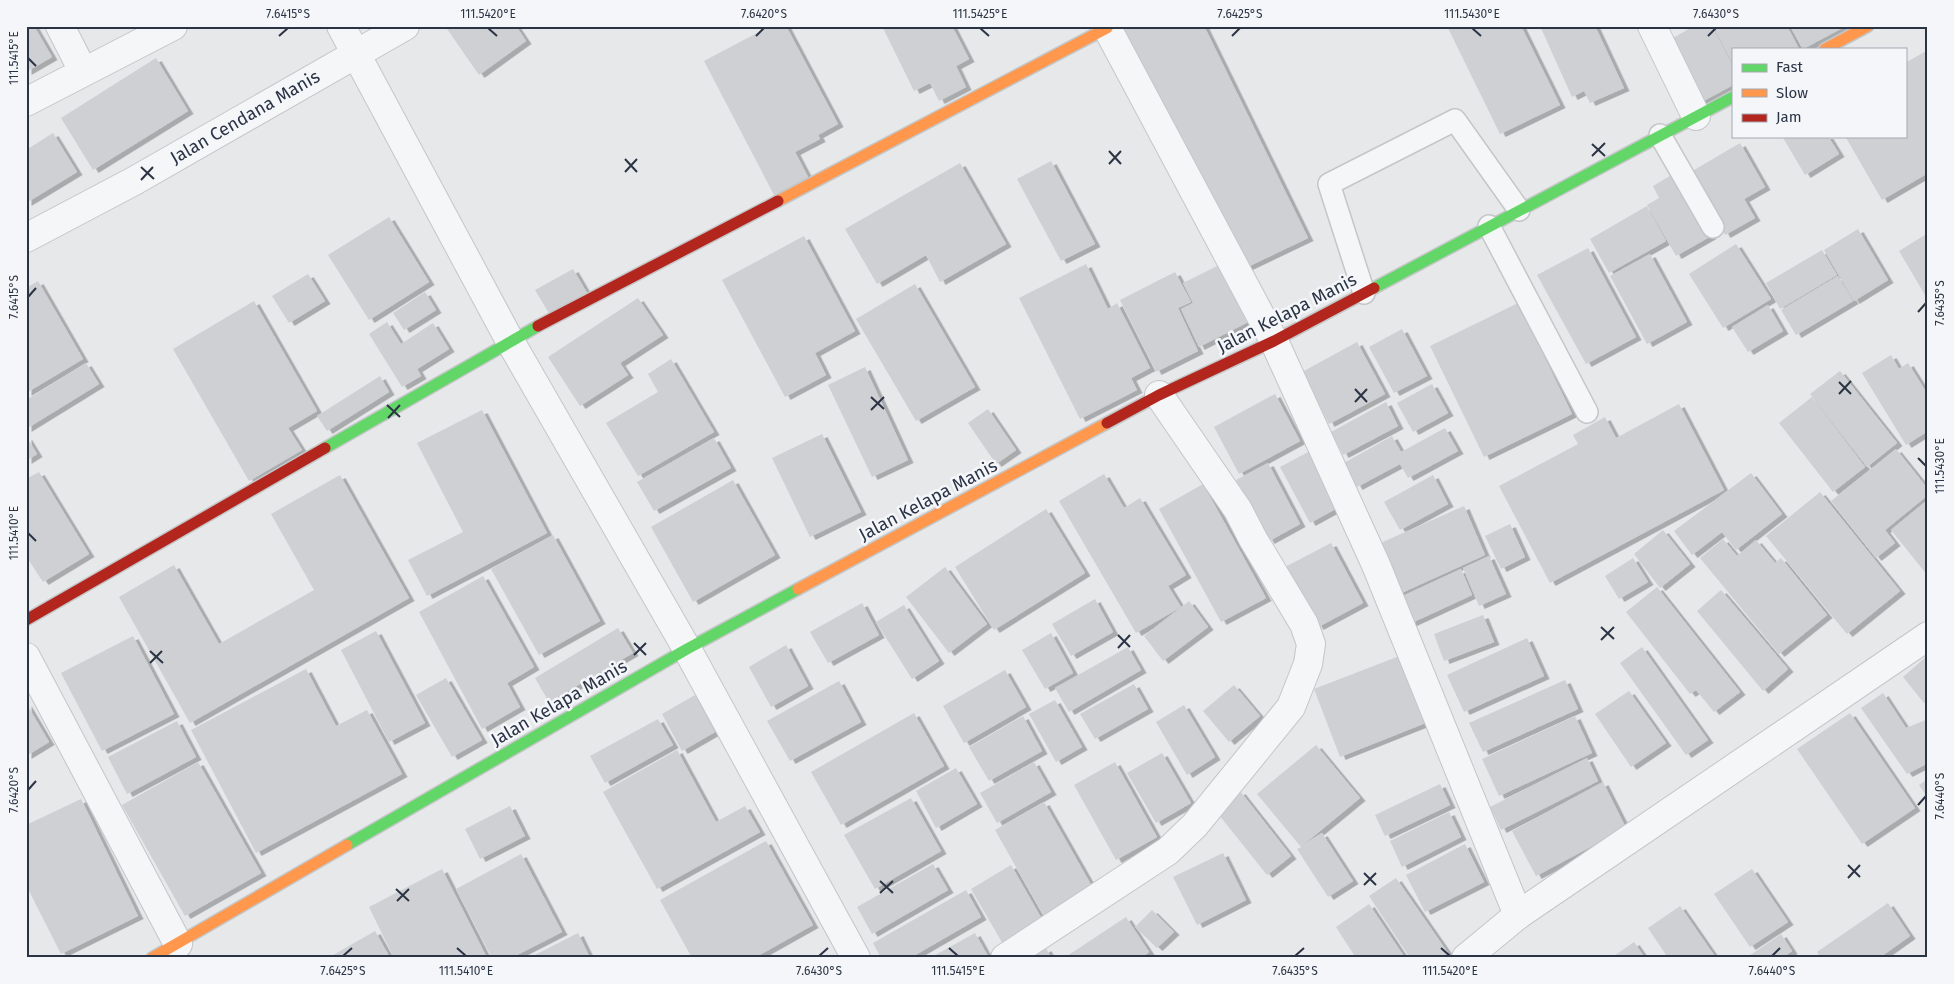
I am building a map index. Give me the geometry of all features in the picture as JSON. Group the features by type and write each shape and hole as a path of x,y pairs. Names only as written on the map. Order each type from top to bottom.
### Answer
{"street":[{"path":"60,26 83,71"},
{"path":"26,102 173,26"},
{"path":"341,26 510,341 688,649 856,958"},
{"name":"Jalan Cendana Manis","path":"26,238 134,181 356,52 405,26"},
{"path":"1652,26 1696,116"},
{"path":"1827,48 1868,26"},
{"path":"26,620 510,341 1106,27 1274,341 1376,565 1518,916"},
{"name":"Jalan Kelapa Manis","path":"152,958 180,948 688,649 1159,395 1274,341 1732,98"},
{"path":"1005,958 1168,850 1195,825 1291,707 1308,664 1311,644 1304,624 1253,539 1238,510 1159,395"},
{"path":"1466,958 1518,916 1928,636"},
{"path":"26,657 180,948"}],"lane":[{"path":"1364,293 1329,184 1455,120 1519,210"},
{"path":"1660,135 1713,227"},
{"path":"1489,226 1587,412"}],"building":[{"path":"26,26 34,26 52,57 26,72"},
{"path":"445,26 516,26 526,41 479,75"},
{"path":"770,26 786,26 838,124 818,135 820,139 795,152 808,177 774,195 704,61"},
{"path":"882,26 952,26 969,59 956,66 966,87 939,101 930,83 914,91"},
{"path":"1121,26 1204,26 1308,238 1241,270"},
{"path":"1447,26 1521,26 1560,105 1500,134"},
{"path":"1540,26 1595,26 1624,88 1590,103 1584,91 1572,97"},
{"path":"1694,26 1712,26 1732,64 1732,86 1698,104 1666,42"},
{"path":"1713,26 1787,26 1798,48 1732,48 1732,62"},
{"path":"1790,26 1846,26 1805,48 1802,48"},
{"path":"1928,50 1928,173 1882,200 1846,138 1906,138 1906,62"},
{"path":"156,58 188,111 93,170 61,118"},
{"path":"53,133 77,172 26,203 26,150"},
{"path":"1783,138 1829,138 1839,154 1805,175"},
{"path":"1740,143 1765,187 1744,199 1755,218 1725,235 1689,173"},
{"path":"1051,161 1095,244 1061,261 1017,179"},
{"path":"960,163 1006,244 940,282 926,255 877,284 845,229"},
{"path":"1675,173 1711,236 1676,256 1647,205 1659,198 1653,186"},
{"path":"1647,206 1666,241 1609,273 1590,239"},
{"path":"389,217 429,282 369,320 328,255"},
{"path":"1858,229 1888,280 1854,301 1824,250"},
{"path":"1928,233 1928,300 1899,251"},
{"path":"804,236 855,331 815,353 826,375 785,397 722,280"},
{"path":"1736,244 1771,299 1723,328 1689,274"},
{"path":"1588,248 1636,337 1586,364 1537,275"},
{"path":"1822,250 1837,275 1780,309 1766,283"},
{"path":"1650,254 1687,322 1647,344 1610,276"},
{"path":"1225,262 1254,319 1199,347 1181,309 1193,303 1183,283"},
{"path":"1086,264 1108,309 1117,303 1150,368 1131,378 1137,390 1080,419 1019,298"},
{"path":"573,269 587,293 550,315 535,290"},
{"path":"1175,272 1191,302 1178,308 1198,351 1156,372 1120,300"},
{"path":"308,274 325,301 289,323 272,296"},
{"path":"1838,276 1853,301 1796,335 1781,310"},
{"path":"38,281 83,359 26,393 26,288"},
{"path":"915,284 975,387 916,421 856,319"},
{"path":"425,292 436,310 404,330 393,313"},
{"path":"638,298 663,335 620,363 628,375 580,406 548,357"},
{"path":"254,301 317,411 288,428 302,450 249,481 173,349"},
{"path":"1518,303 1572,414 1484,457 1430,346"},
{"path":"1768,305 1783,331 1748,352 1732,327"},
{"path":"387,322 401,344 433,323 449,349 417,369 421,376 402,387 369,334"},
{"path":"1402,329 1427,376 1394,393 1369,347"},
{"path":"1357,342 1385,394 1329,424 1302,372"},
{"path":"1891,355 1899,369 1908,363 1928,395 1928,431 1906,445 1862,373"},
{"path":"671,359 714,432 638,476 606,423 658,392 648,374"},
{"path":"86,363 99,384 26,429 26,400"},
{"path":"865,367 908,460 872,477 828,385"},
{"path":"1840,371 1897,443 1867,467 1810,394"},
{"path":"380,376 389,392 327,431 317,416"},
{"path":"1432,384 1448,413 1413,432 1397,403"},
{"path":"1275,394 1300,441 1239,474 1214,427"},
{"path":"1812,397 1865,467 1833,492 1779,423"},
{"path":"1386,402 1398,426 1343,455 1331,432"},
{"path":"1679,404 1724,490 1550,583 1499,486 1578,444 1573,435 1605,417 1616,438"},
{"path":"988,409 1016,450 996,464 968,423"},
{"path":"482,410 547,533 427,596 408,560 463,532 417,443"},
{"path":"1445,428 1458,451 1408,478 1400,464 1357,487 1344,463 1392,436 1401,452"},
{"path":"822,434 861,512 810,537 772,458"},
{"path":"26,436 37,454 26,461"},
{"path":"714,438 731,468 654,511 637,482"},
{"path":"1896,449 1928,489 1928,495 1885,530 1895,543 1876,558 1831,501"},
{"path":"1312,450 1341,506 1310,523 1280,467"},
{"path":"1268,463 1300,524 1269,541 1236,480"},
{"path":"39,472 89,554 43,582 26,556 26,479"},
{"path":"1751,473 1782,514 1736,550 1722,532 1692,555 1674,531"},
{"path":"1104,474 1124,508 1140,498 1186,575 1168,586 1181,607 1136,633 1059,501"},
{"path":"340,475 409,598 190,723 119,597 174,565 219,644 314,590 271,514"},
{"path":"1433,475 1448,504 1400,530 1384,502"},
{"path":"733,480 775,555 693,602 651,527"},
{"path":"1203,484 1266,598 1221,622 1159,509"},
{"path":"1820,492 1900,591 1847,634 1766,536"},
{"path":"1925,502 1928,505 1928,576 1891,530"},
{"path":"1464,506 1485,555 1397,595 1376,545"},
{"path":"1046,509 1085,573 994,630 955,567"},
{"path":"1510,524 1525,557 1501,569 1485,536"},
{"path":"1663,530 1690,564 1660,588 1634,554"},
{"path":"553,535 600,621 539,655 491,569"},
{"path":"1723,539 1737,556 1756,540 1775,563 1781,558 1827,615 1779,654 1700,558"},
{"path":"1331,543 1363,603 1318,627 1285,567"},
{"path":"1489,556 1506,594 1479,606 1463,568"},
{"path":"1633,558 1648,582 1619,599 1605,576"},
{"path":"945,567 987,624 949,653 906,597"},
{"path":"1461,569 1472,595 1405,626 1394,600"},
{"path":"483,576 534,667 507,683 520,707 482,729 419,612"},
{"path":"1657,587 1740,692 1714,712 1696,690 1690,694 1626,612"},
{"path":"1721,590 1788,669 1763,691 1697,611"},
{"path":"1095,599 1113,632 1071,656 1052,624"},
{"path":"1189,601 1208,627 1163,661 1144,636"},
{"path":"862,603 879,635 828,663 810,632"},
{"path":"904,605 939,661 912,679 876,622"},
{"path":"1483,615 1494,642 1444,661 1434,634"},
{"path":"618,628 633,653 549,702 535,678"},
{"path":"376,631 425,723 389,742 341,650"},
{"path":"1051,633 1073,673 1045,689 1022,650"},
{"path":"133,636 174,714 102,751 61,673"},
{"path":"1527,638 1544,676 1464,712 1447,675"},
{"path":"786,645 808,686 771,707 749,667"},
{"path":"1128,647 1141,670 1069,712 1055,688"},
{"path":"1642,647 1708,740 1686,755 1620,663"},
{"path":"1402,655 1428,722 1340,757 1314,689"},
{"path":"1928,655 1928,700 1924,703 1903,677"},
{"path":"306,669 336,726 367,710 402,774 256,853 191,730"},
{"path":"1005,670 1026,707 964,743 943,706"},
{"path":"446,678 482,740 452,757 416,695"},
{"path":"1565,680 1578,709 1483,752 1469,723"},
{"path":"839,681 861,722 790,761 767,721"},
{"path":"1134,684 1148,709 1095,739 1080,714"},
{"path":"1234,685 1260,716 1229,742 1203,711"},
{"path":"1629,691 1666,743 1631,767 1595,714"},
{"path":"1883,693 1906,728 1928,719 1928,763 1907,774 1861,708"},
{"path":"695,695 715,732 682,751 662,714"},
{"path":"1055,700 1082,747 1056,762 1029,714"},
{"path":"26,703 49,742 26,756"},
{"path":"1184,705 1215,757 1187,775 1156,722"},
{"path":"914,713 944,766 841,825 811,772"},
{"path":"1850,713 1915,808 1862,844 1797,749"},
{"path":"1023,716 1042,751 989,781 969,747"},
{"path":"1575,716 1592,753 1499,796 1482,759"},
{"path":"658,719 673,745 605,783 590,756"},
{"path":"177,721 196,757 127,794 108,757"},
{"path":"1316,745 1360,798 1303,845 1322,833 1353,881 1328,897 1297,849 1301,847 1257,794"},
{"path":"677,750 716,822 745,806 760,832 657,889 603,792"},
{"path":"1162,753 1191,803 1156,823 1127,773"},
{"path":"1587,758 1598,781 1501,830 1490,807"},
{"path":"198,762 261,873 185,916 122,805"},
{"path":"1034,762 1051,792 997,823 980,793"},
{"path":"1115,762 1157,837 1116,860 1074,785"},
{"path":"956,768 977,804 936,828 916,791"},
{"path":"1928,779 1928,798 1919,785"},
{"path":"1603,782 1626,828 1536,876 1512,831"},
{"path":"1440,784 1450,805 1385,836 1375,815"},
{"path":"1240,791 1291,856 1267,875 1215,810"},
{"path":"911,798 941,851 875,889 844,835"},
{"path":"81,799 138,916 61,954 26,885 26,825"},
{"path":"1044,802 1094,890 1045,918 995,830"},
{"path":"510,806 525,836 480,859 465,829"},
{"path":"1449,812 1461,837 1402,867 1390,841"},
{"path":"766,841 813,925 754,958 692,958 660,900"},
{"path":"1465,844 1484,882 1425,912 1406,875"},
{"path":"1223,853 1246,900 1197,925 1173,877"},
{"path":"521,854 562,932 511,958 492,958 456,889"},
{"path":"933,864 948,890 872,934 857,907"},
{"path":"1011,865 1043,921 1003,944 971,889"},
{"path":"442,869 487,958 394,958 369,907"},
{"path":"1752,869 1788,922 1750,947 1714,894"},
{"path":"1396,878 1448,953 1440,958 1410,958 1369,896"},
{"path":"966,890 981,917 910,958 881,958 873,943"},
{"path":"1888,903 1910,936 1879,958 1821,958 1817,952"},
{"path":"1369,904 1405,958 1356,958 1336,927"},
{"path":"1680,906 1716,958 1668,958 1648,928"},
{"path":"1152,910 1174,932 1157,948 1135,927"},
{"path":"1126,917 1149,952 1141,958 1064,958"},
{"path":"375,931 390,958 328,958"},
{"path":"578,933 590,958 529,958"},
{"path":"975,933 989,958 930,958"},
{"path":"1781,934 1792,951 1782,958 1746,958"},
{"path":"1634,942 1645,958 1611,958"},
{"path":"1046,948 1051,958 1029,958"}],"traffic: fast":[{"path":"1374,288 1732,98"},
{"path":"325,448 538,326"},
{"path":"347,845 687,649 798,589"}],"traffic: slow":[{"path":"1827,48 1868,26"},
{"path":"778,201 1107,28"},
{"path":"798,589 1107,423"},
{"path":"152,958 347,845"}],"traffic: jam":[{"path":"538,326 778,201"},
{"path":"1107,423 1159,395 1274,341 1374,288"},
{"path":"26,620 325,448"}]}
